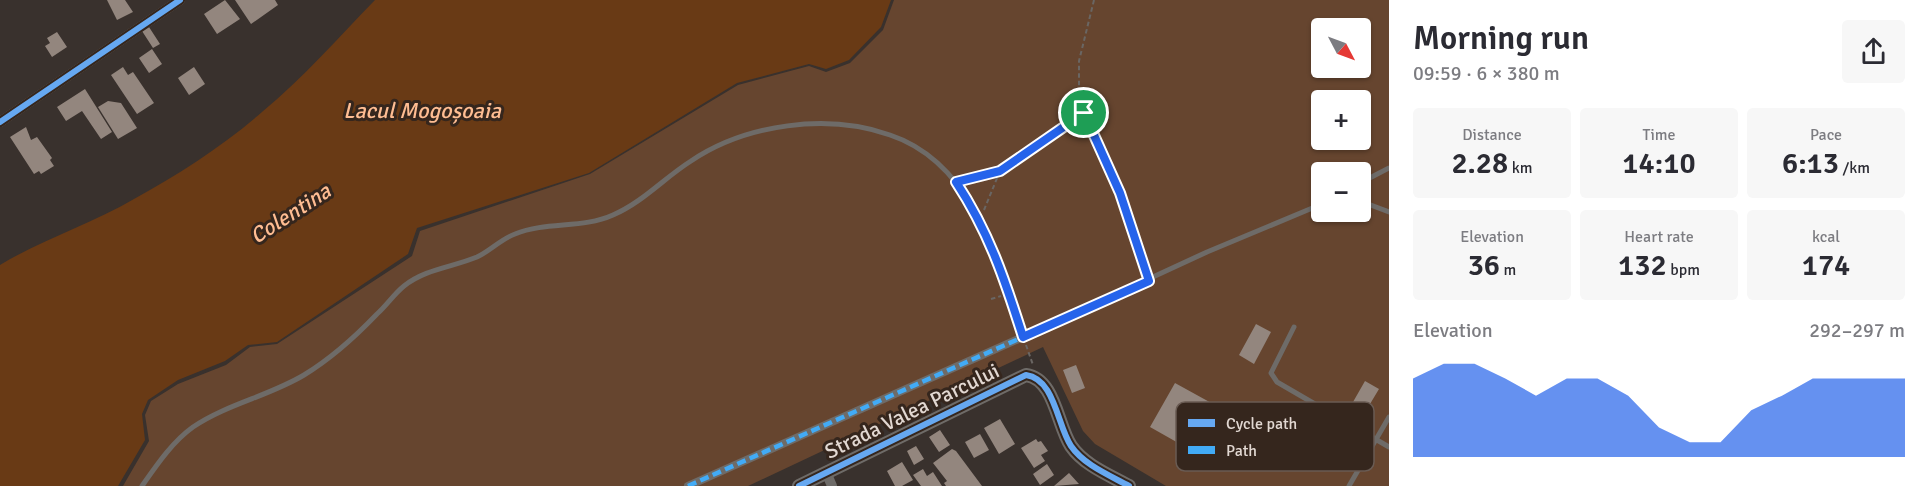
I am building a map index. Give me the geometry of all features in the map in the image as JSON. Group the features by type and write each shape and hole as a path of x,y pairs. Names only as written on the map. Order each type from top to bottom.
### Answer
{"street":[{"path":"0,122 180,0"},
{"path":"688,486 1023,337"},
{"name":"Strada Valea Parcului","path":"799,486 1019,376 1035,376"},
{"path":"1035,376 1044,384 1063,430 1077,454 1129,486"},
{"path":"826,472 832,486"}],"lane":[{"path":"142,486 175,444 194,427 284,386 320,364 357,335 405,285 421,276 480,256 512,235 533,228 580,224 613,216 648,196 689,162 730,141 808,123 857,126 891,135 919,149 956,182 980,222 1005,278 1023,337 1149,281 1207,252 1311,209"},
{"path":"1371,177 1389,168"},
{"path":"1371,205 1389,212"},
{"path":"1294,327 1271,373 1277,382 1312,402"},
{"path":"1374,442 1389,417"},
{"path":"1376,439 1389,447"},
{"path":"1349,486 1358,471"}],"path":[{"path":"1094,0 1079,62 1079,96 1084,113 1120,193 1149,281"},
{"path":"956,182 1000,171 1084,113"},
{"path":"980,222 1000,171"},
{"path":"1023,337 1035,376"}],"shaded area":[{"path":"894,0 1389,0 1389,486 1166,486 1095,444 1083,431 1043,347 748,486 123,486 149,441 145,415 151,401 178,384 226,365 250,347 277,344 412,256 420,231 590,174 738,85 809,66 826,72 850,63 883,30"}],"water":[{"name":"Lacul Mogoșoaia","path":"375,0 891,0 881,27 849,60 826,69 809,64 737,83 589,173 417,228 408,254 277,342 248,345 225,361 178,380 148,400 142,414 145,440 118,486 0,486 0,265 33,247 118,208 168,180 216,148 292,86"}],"building":[{"path":"107,0 125,0 133,12 117,20"},
{"path":"225,0 240,19 217,34 204,14"},
{"path":"235,0 275,0 278,5 251,24"},
{"path":"149,27 160,44 153,48 142,31"},
{"path":"57,32 67,47 52,57 45,46 50,43 47,38"},
{"path":"152,49 162,64 149,73 139,58"},
{"path":"123,67 128,75 133,72 154,103 137,114 111,75"},
{"path":"194,67 205,84 189,95 178,78"},
{"path":"85,89 112,132 101,139 82,111 66,121 57,107"},
{"path":"108,101 121,103 137,128 118,139 98,107"},
{"path":"26,127 31,140 37,137 52,158 50,160 54,166 41,174 39,171 34,174 10,137"},
{"path":"1256,324 1271,332 1254,364 1239,355"},
{"path":"1076,365 1085,388 1072,393 1063,370"},
{"path":"1365,381 1379,389 1371,402 1353,402"},
{"path":"1175,383 1210,402 1176,402 1176,442 1150,427"},
{"path":"1000,419 1015,444 999,454 984,428"},
{"path":"940,430 950,445 939,452 929,437"},
{"path":"980,434 989,450 974,458 965,442"},
{"path":"1036,439 1038,442 1041,441 1048,451 1041,455 1045,461 1034,468 1021,448"},
{"path":"916,446 924,459 914,465 907,451"},
{"path":"952,449 956,451 982,486 946,486 944,483 947,481 933,463"},
{"path":"902,462 913,480 902,486 895,486 887,471"},
{"path":"1047,464 1054,475 1040,485 1033,474"},
{"path":"923,469 927,476 933,472 942,486 921,486 913,475"},
{"path":"1069,473 1079,484 1054,486"}],"marked path":[{"path":"688,486 1023,337"}],"cycle path":[{"path":"0,122 180,0"},
{"path":"799,486 1026,375 1036,378 1049,394 1066,437 1076,453 1097,469 1129,486"}],"route":[{"path":"1084,113 1120,193 1149,281 1023,337 1005,278 991,243 972,206 956,182 1000,171 1084,113"}],"water label":[{"name":"Colentina","path":"290,213"}]}
